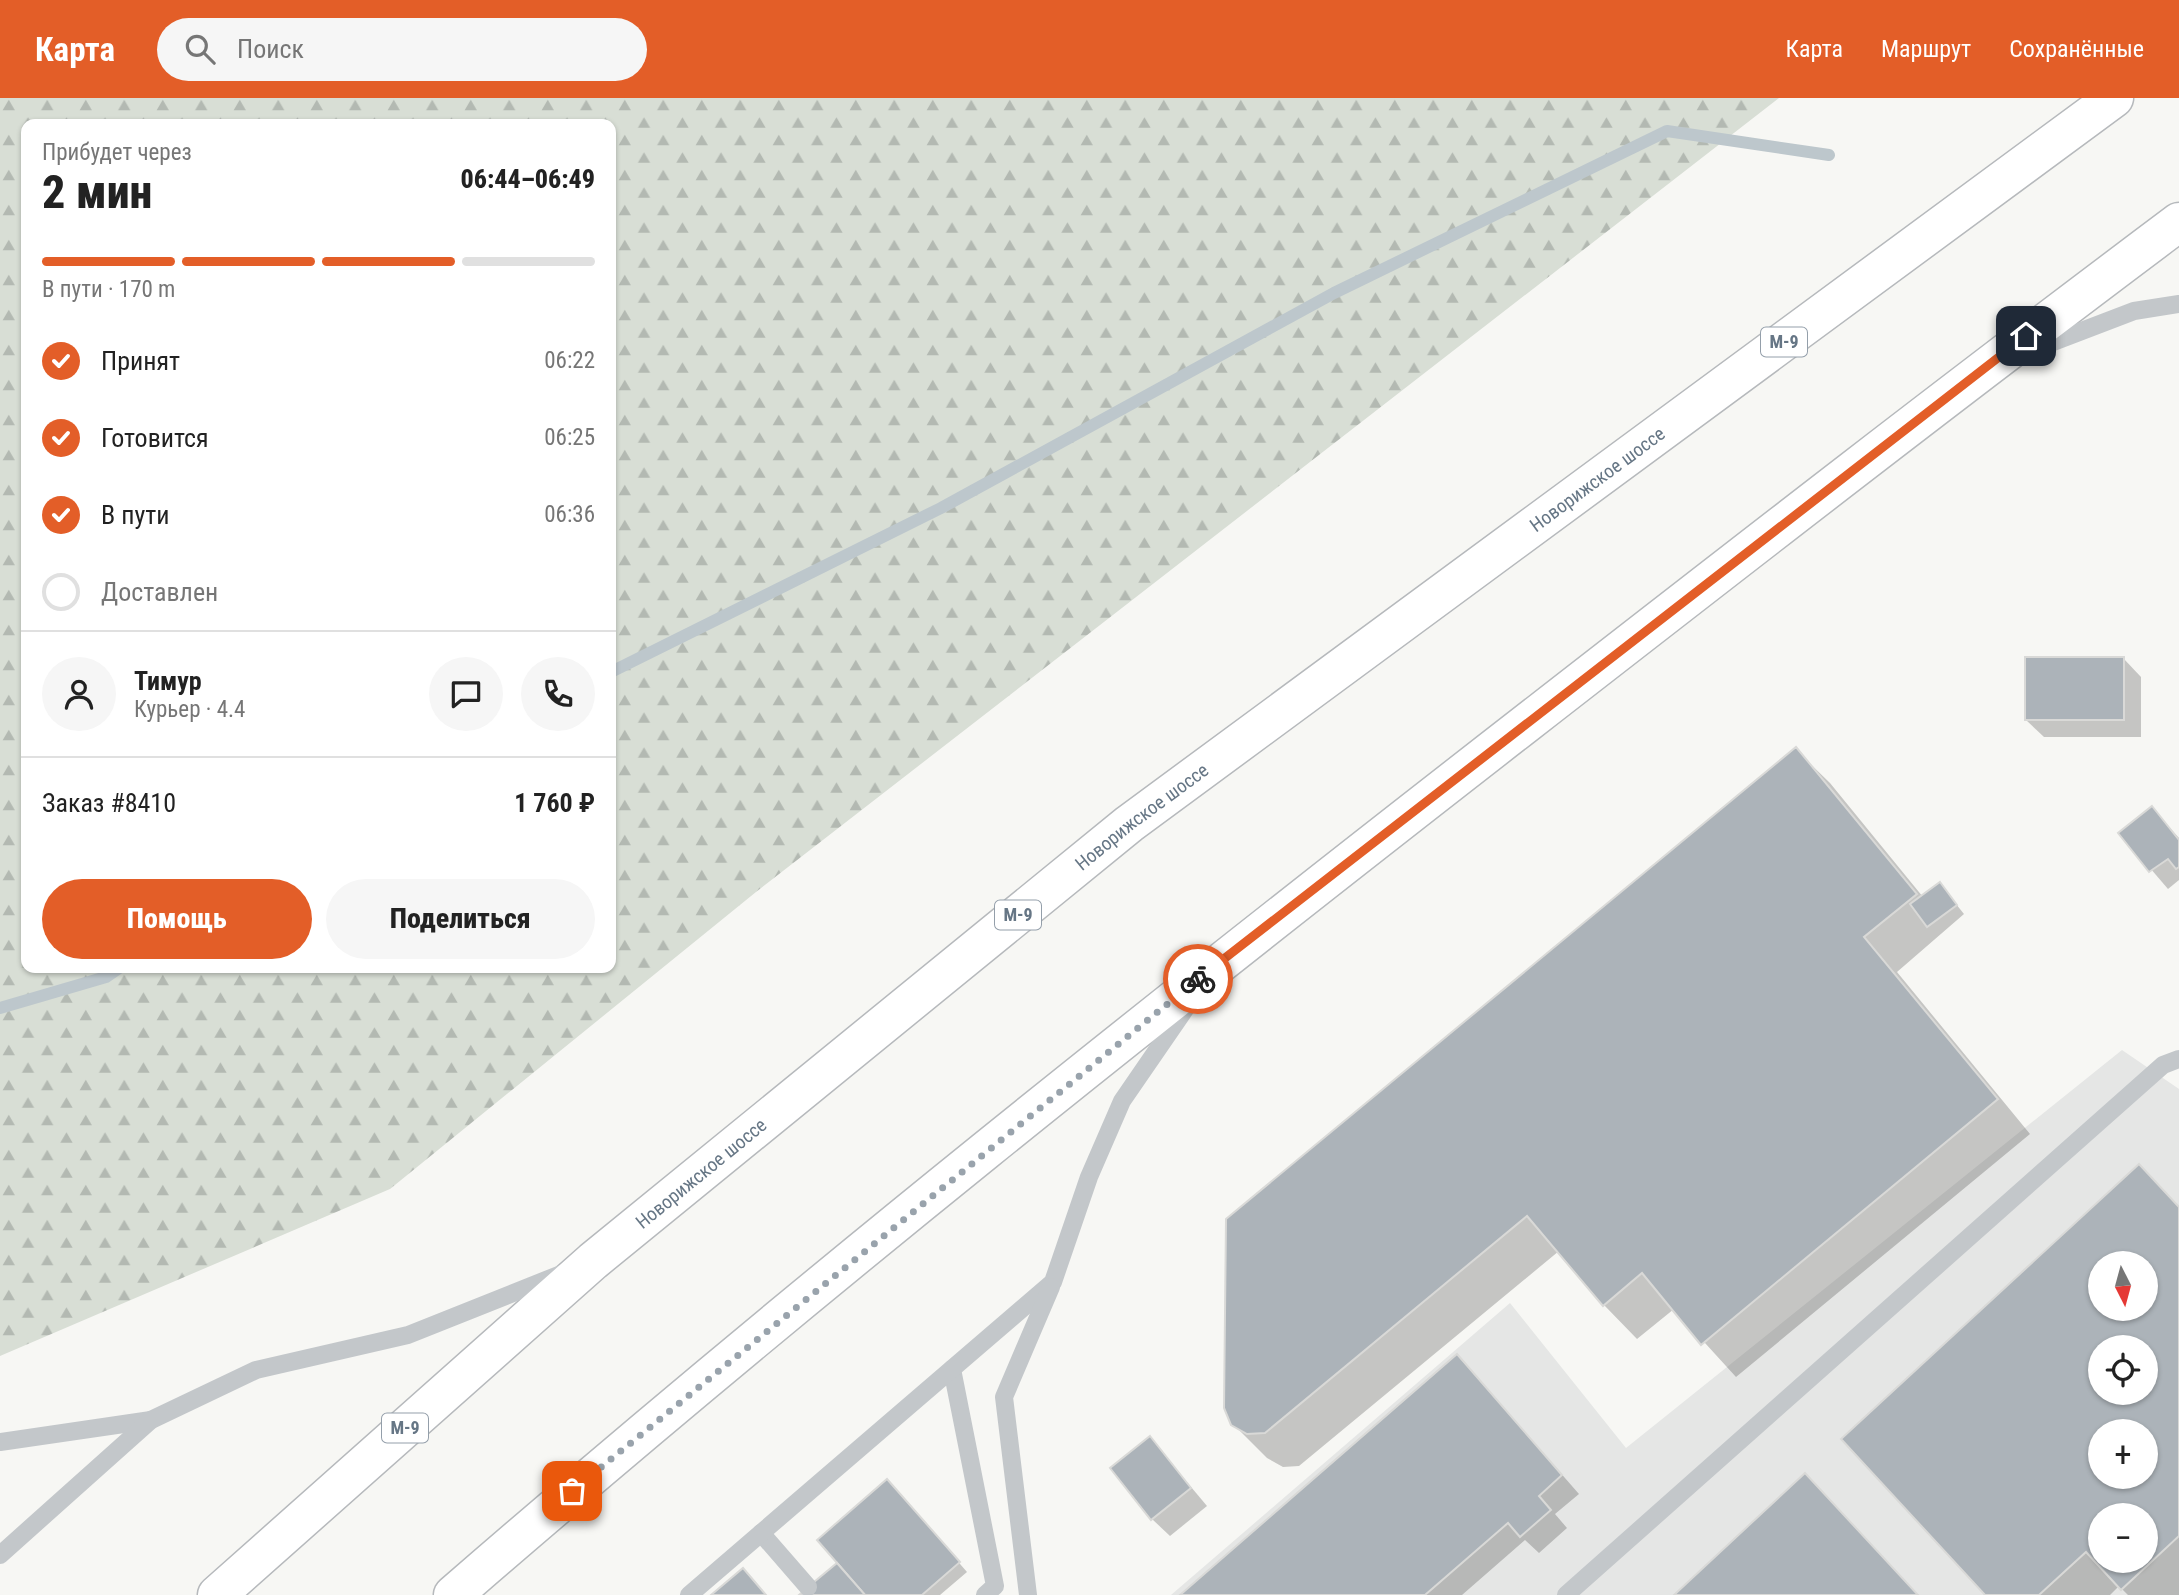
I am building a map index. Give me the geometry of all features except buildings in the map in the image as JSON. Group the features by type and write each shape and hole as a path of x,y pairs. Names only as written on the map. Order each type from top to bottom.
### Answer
{"highway":[{"name":"Новорижское шоссе","path":"217,1595 593,1261 1129,824 2114,98"},
{"path":"453,1595 643,1430 1216,964 1983,369 2179,222"}],"lane":[{"path":"1983,369 2134,310 2179,304"},
{"path":"1028,1595 1004,1397 1053,1282 1089,1177 1122,1101 1216,964"},
{"path":"1566,1595 2163,1065 2179,1059"},
{"path":"0,1555 150,1420 256,1370 408,1335 593,1261"},
{"path":"689,1595 1053,1282"},
{"path":"952,1369 995,1586 985,1595"},
{"path":"0,1442 150,1420"},
{"path":"761,1533 808,1587"}],"shaded area":[{"path":"2122,1050 2179,1089 2179,1595 1171,1595 1510,1303 1626,1448"}],"green space":[{"path":"0,98 1779,98 756,892 390,1189 0,1356"}],"waterway":[{"path":"616,670 941,508 1334,293 1667,131 1829,155"},
{"path":"0,1008 112,973"}],"way so far":[{"path":"572,1491 1198,979"}],"route":[{"path":"1198,979 2026,336"}]}
